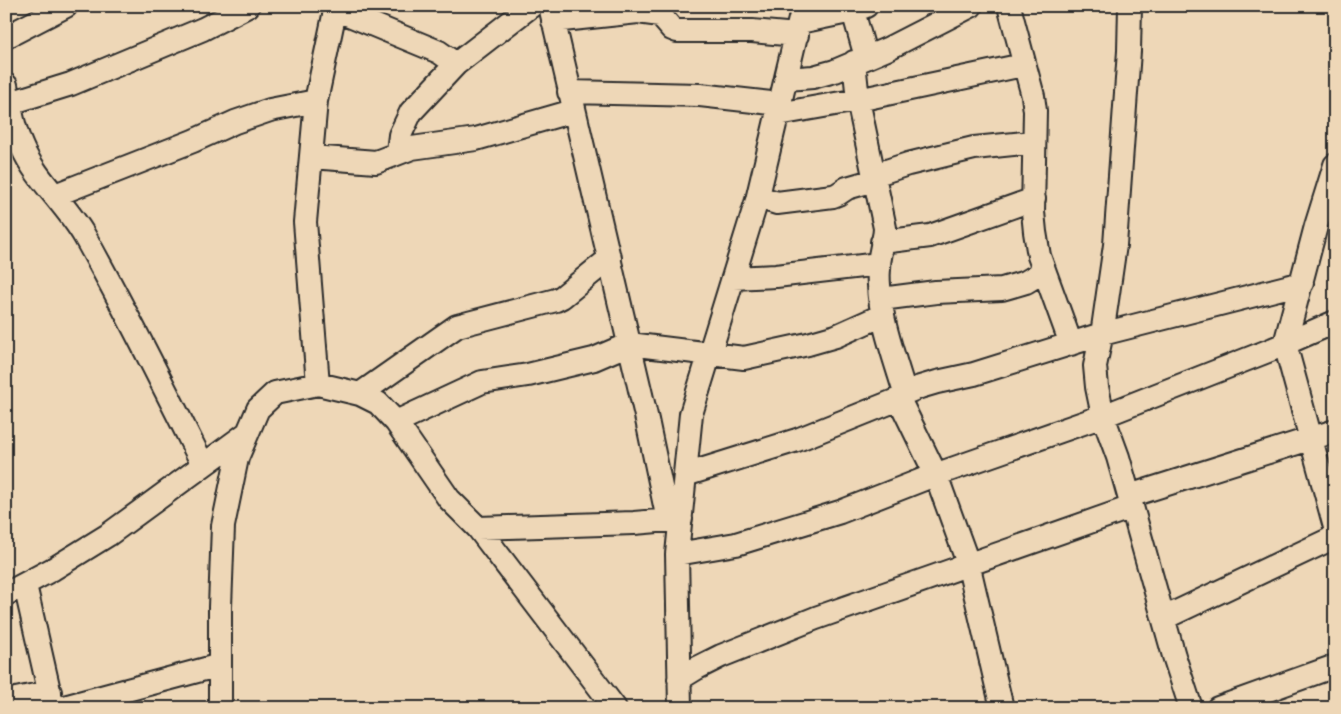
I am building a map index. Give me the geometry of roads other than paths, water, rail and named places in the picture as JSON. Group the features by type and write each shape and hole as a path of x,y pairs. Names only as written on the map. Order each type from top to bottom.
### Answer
{"street":[{"path":"6,37 66,6"},
{"path":"203,465 118,295 78,225 32,164 22,147 8,94 70,84 203,29 248,6"},
{"path":"398,152 400,134 411,112 456,64 531,6"},
{"path":"787,79 824,74 903,41 971,6"},
{"path":"1009,6 1035,111 1033,212 1039,256 1071,344"},
{"path":"1130,6 1129,51 1115,244 1102,334 1095,366 1103,416 1130,501 1190,708"},
{"path":"318,384 305,222 316,101 335,8 439,52 456,64"},
{"path":"680,708 677,554 674,520 647,420 551,14 638,12 660,15 672,29 677,31 752,31 860,8 858,100 885,228 879,264 879,287 882,307 902,396 936,475 968,563 1002,708"},
{"path":"674,520 685,476 691,414 758,197 800,21"},
{"path":"311,157 376,162 412,148 476,139 571,102 700,95 779,109 858,100 1023,65"},
{"path":"55,195 193,141 235,122 270,110 316,101"},
{"path":"758,197 777,203 833,196 847,188 908,164 974,148 1034,142"},
{"path":"1335,165 1316,226 1285,344 1335,527"},
{"path":"882,242 930,236 1034,199"},
{"path":"360,394 457,326 556,300 610,258"},
{"path":"733,278 776,276 879,264"},
{"path":"396,422 482,382 528,375 594,359 629,344 744,358 836,336 882,307 936,292 1002,288 1026,282 1044,271"},
{"path":"685,476 796,440 936,382 974,374 1102,334 1302,283"},
{"path":"677,554 736,544 840,512 936,475 1103,416 1285,344 1335,322"},
{"path":"220,708 222,526 238,458 246,434 258,409 275,393 318,384 360,394 378,403 396,422 449,499 478,528 615,708"},
{"path":"679,680 721,656 798,625 1130,501 1335,432"},
{"path":"54,703 16,590 108,535 246,434"},
{"path":"478,528 674,520"},
{"path":"1164,618 1335,537"},
{"path":"6,701 54,703 220,665"},
{"path":"1218,708 1335,666"}]}
